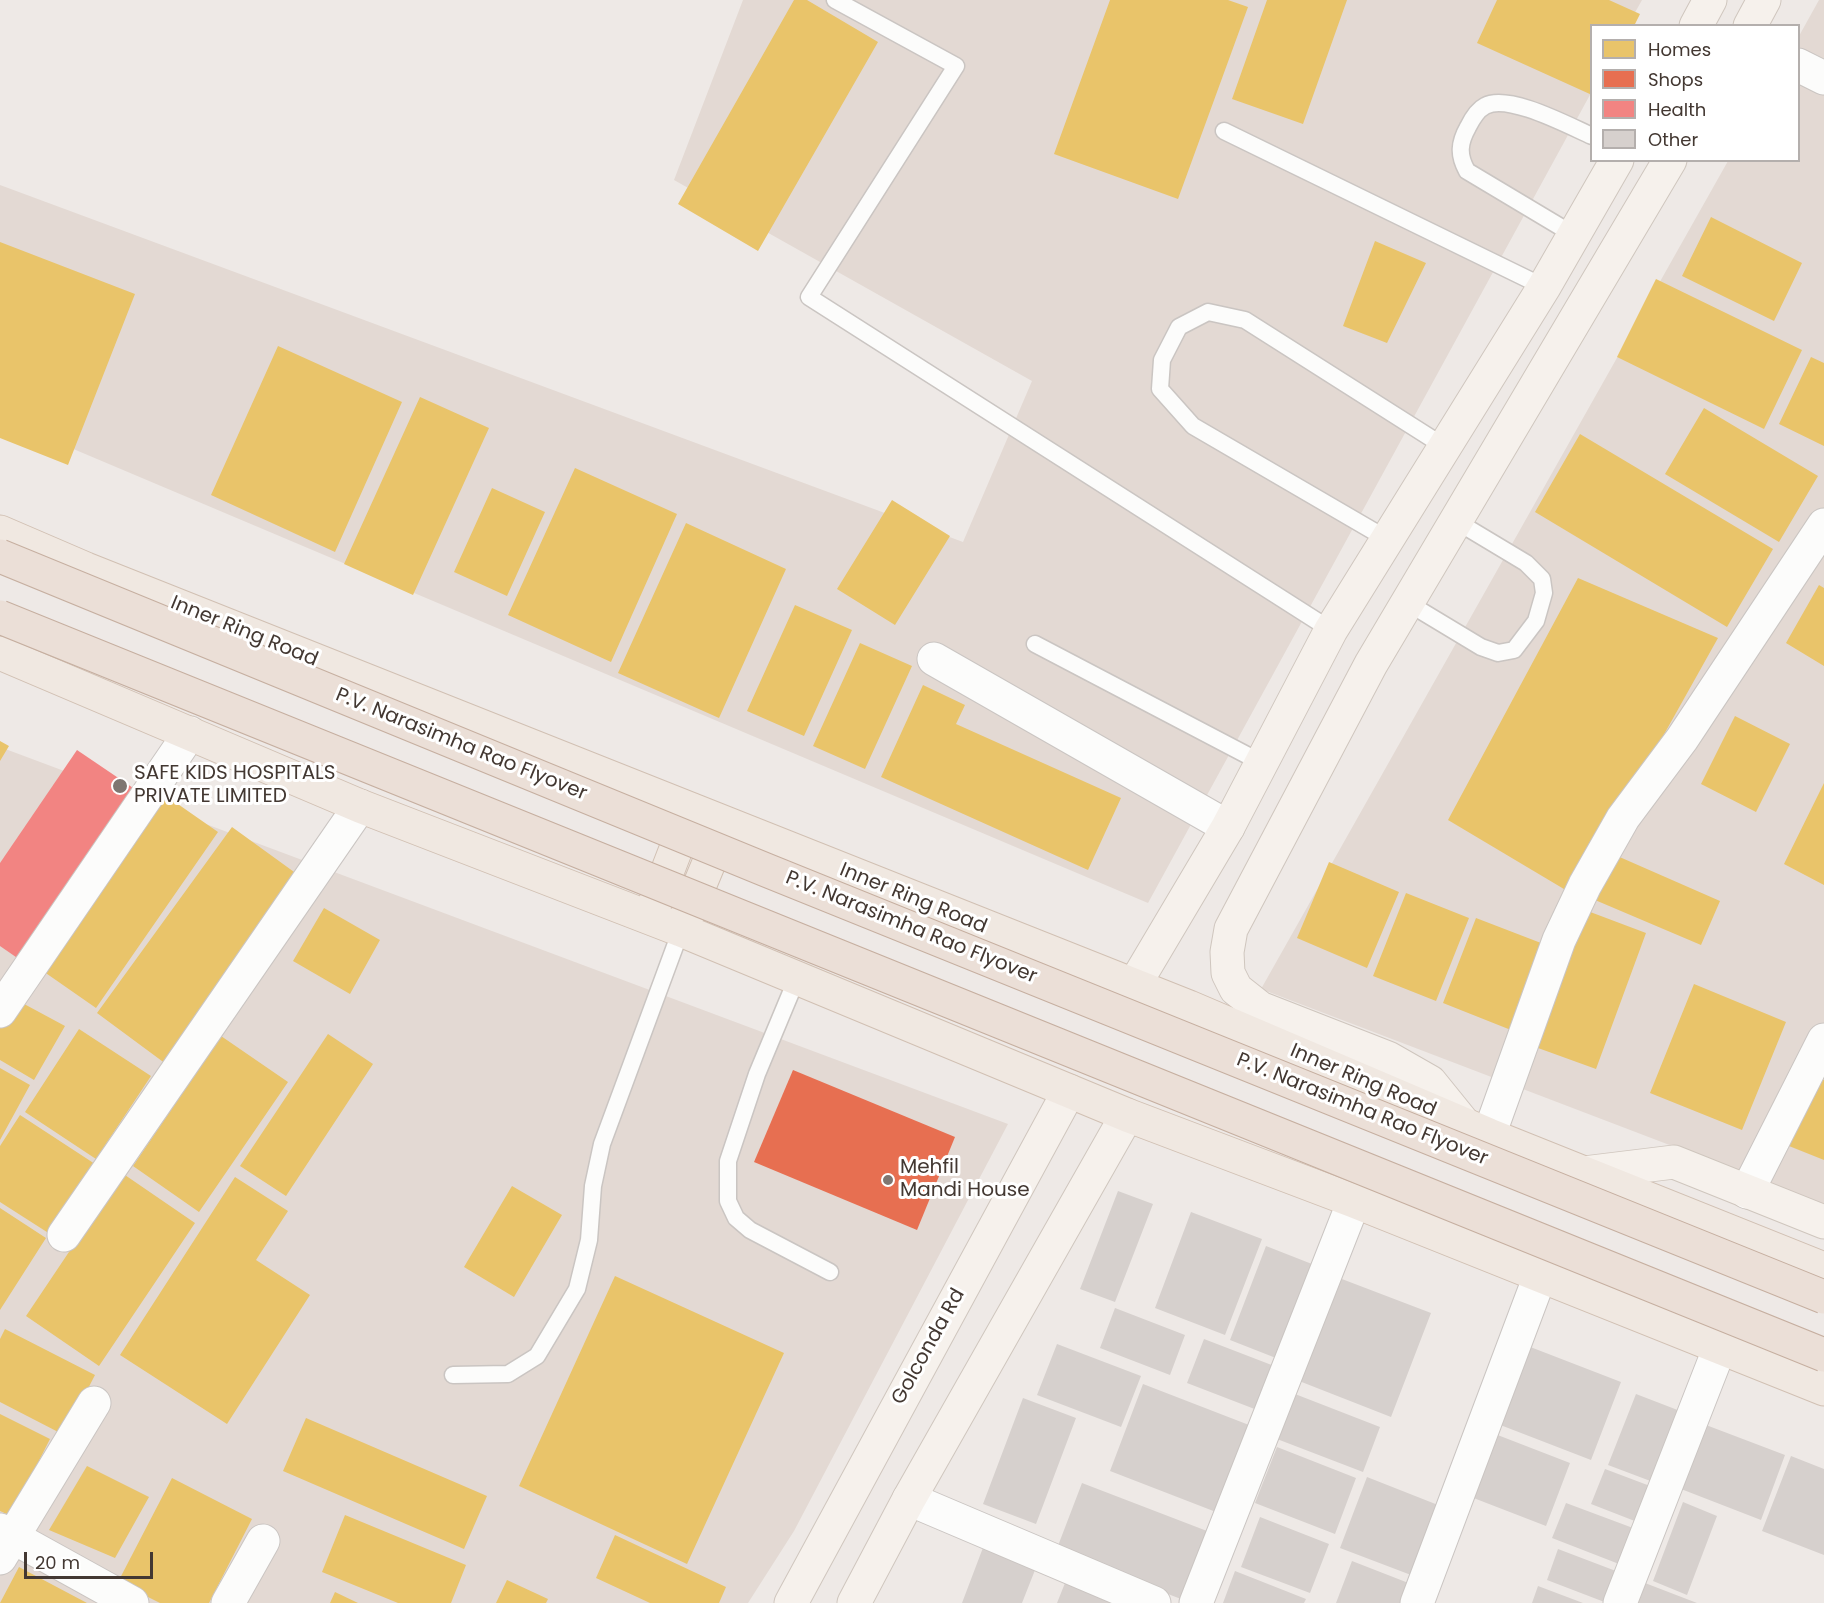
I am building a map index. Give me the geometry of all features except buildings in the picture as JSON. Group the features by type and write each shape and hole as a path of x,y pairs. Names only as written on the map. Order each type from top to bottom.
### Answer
{"highway":[{"name":"P.V. Narasimha Rao Flyover","path":"0,556 777,874 1824,1297"},
{"path":"0,617 1824,1355"}],"main road":[{"name":"Inner Ring Road","path":"0,532 97,573 1133,987 1189,1006 1477,1130 1824,1269"},
{"path":"0,653 360,806 681,930 1127,1115 1354,1201 1824,1389"},
{"path":"649,918 691,810"},
{"path":"681,930 725,824"}],"street":[{"path":"1697,24 1710,0"},
{"path":"1751,24 1764,0"},
{"path":"1800,66 1824,78"},
{"path":"1133,987 1228,827 1331,630 1544,287 1616,162"},
{"path":"1669,162 1371,664 1231,928 1227,952 1228,973 1236,989 1260,1008 1388,1058 1430,1082 1477,1130 1559,940 1585,885 1623,818 1682,739 1824,525"},
{"path":"933,659 1228,827"},
{"path":"0,1011 190,733"},
{"path":"64,1234 360,806"},
{"path":"1747,1192 1824,1040"},
{"name":"Golconda Rd","path":"791,1603 1069,1091"},
{"path":"854,1603 909,1499 1127,1115"},
{"path":"1584,1173 1674,1162 1824,1222"},
{"path":"1196,1603 1354,1201"},
{"path":"1417,1603 1540,1276"},
{"path":"1620,1603 1720,1347"},
{"path":"94,1403 4,1542 132,1603"},
{"path":"909,1499 1154,1603"},
{"path":"228,1603 263,1541"}],"lane":[{"path":"834,0 956,66 809,297 1331,630"},
{"path":"1574,236 1467,171 1460,158 1462,138 1473,117 1486,105 1506,103 1557,120 1590,135"},
{"path":"1224,131 1544,287"},
{"path":"1387,539 1193,426 1160,389 1162,360 1179,327 1208,312 1245,320 1445,447"},
{"path":"1408,603 1480,647 1498,653 1514,650 1536,621 1544,593 1542,579 1526,562 1456,521"},
{"path":"1035,644 1262,763"},
{"path":"453,1375 508,1374 537,1356 577,1289 589,1240 593,1186 602,1144 681,930"},
{"path":"797,978 757,1074 728,1161 728,1201 736,1218 750,1230 830,1272"}],"shaded area":[{"path":"743,0 1642,0 1629,24 1590,24 1590,95 1148,903 0,418 0,185 963,542 1032,381 674,180"},
{"path":"1819,0 1824,0 1824,1204 1261,989 1727,162 1800,162 1800,34"},
{"path":"0,747 1008,1124 794,1531 748,1603 0,1603"}],"place":[{"name":"SAFE KIDS HOSPITALS PRIVATE LIMITED","path":"120,786"},
{"name":"Mehfil Mandi House","path":"888,1180"}]}
